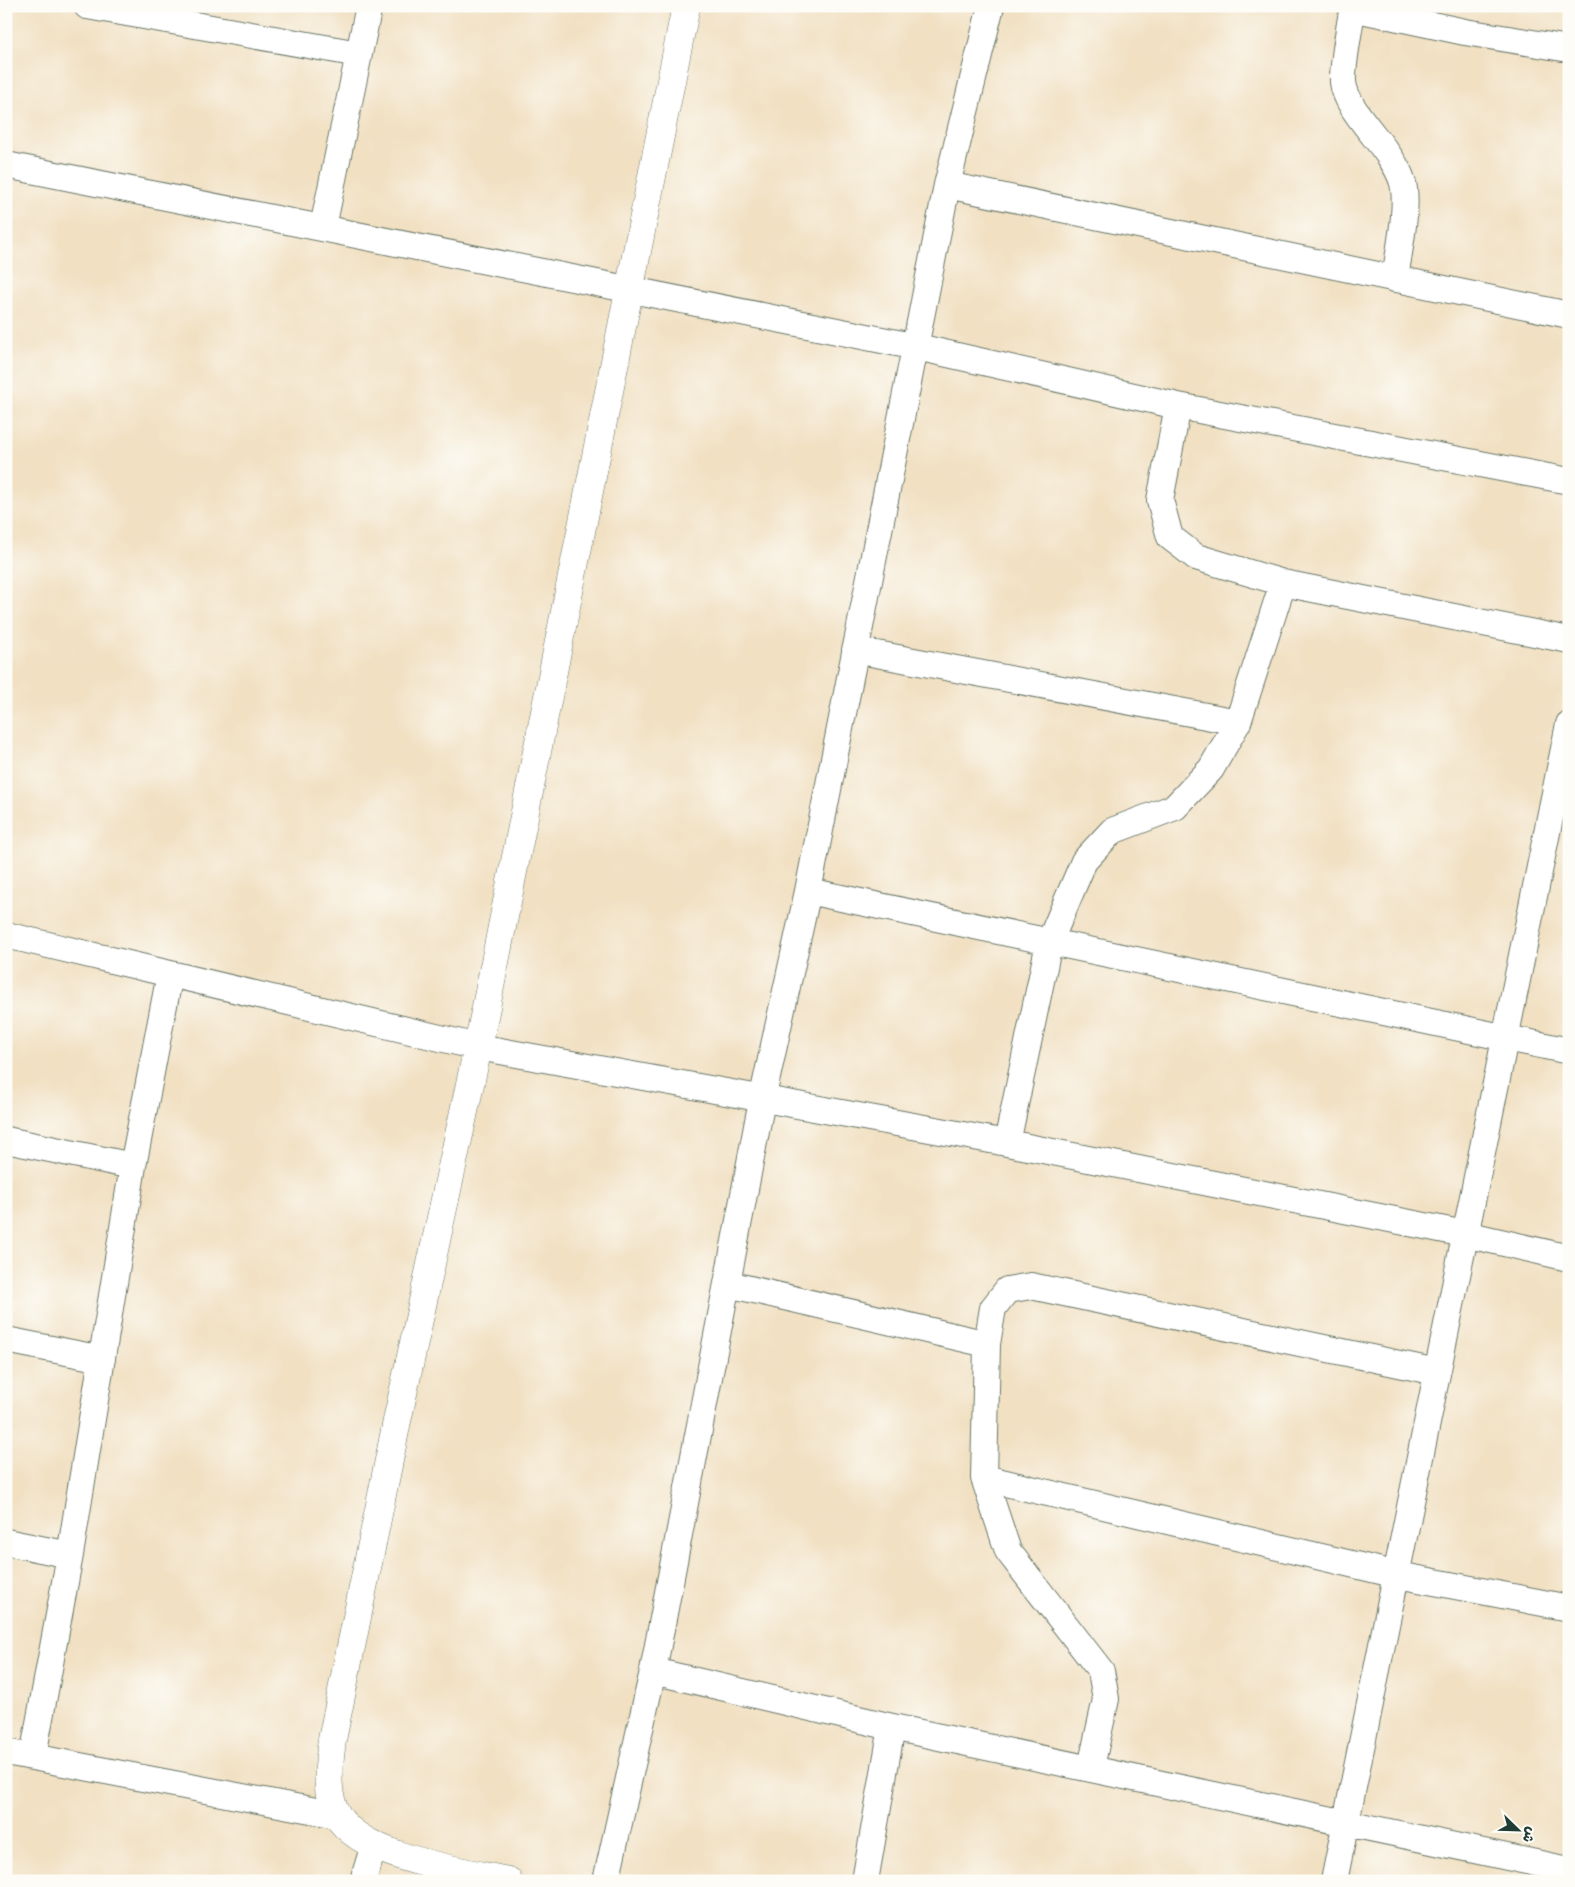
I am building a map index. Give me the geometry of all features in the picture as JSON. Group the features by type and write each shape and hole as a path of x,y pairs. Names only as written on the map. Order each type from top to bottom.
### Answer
{"main road":[{"path":"508,1881 405,1858 355,1836 337,1815 328,1781 332,1740 397,1421 478,1047 686,6"}],"street":[{"path":"87,6 359,54"},
{"path":"323,227 369,6"},
{"path":"606,1881 653,1671 762,1100 808,891 917,347 947,185 991,6"},
{"path":"1394,279 1404,207 1403,181 1389,154 1350,102 1343,82 1352,7 1457,30 1569,49"},
{"path":"6,165 917,347 1178,406 1569,481"},
{"path":"947,185 1569,315"},
{"path":"1178,406 1160,500 1170,537 1196,557 1283,583 1569,640"},
{"path":"1007,1143 1049,943 1084,861 1112,831 1175,807 1211,769 1238,722 1283,583"},
{"path":"855,650 1238,722"},
{"path":"1334,1881 1398,1576 1503,1040 1569,724"},
{"path":"808,891 1503,1040 1569,1052"},
{"path":"6,935 478,1047 1007,1143 1465,1234 1569,1258"},
{"path":"33,1756 70,1555 132,1166 170,974"},
{"path":"6,1140 132,1166"},
{"path":"728,1284 987,1344"},
{"path":"1091,1768 1106,1699 1101,1671 1008,1551 984,1478 987,1344 993,1308 1007,1290 1031,1286 1437,1372"},
{"path":"6,1340 102,1359"},
{"path":"984,1478 1398,1576 1569,1608"},
{"path":"6,1542 70,1555"},
{"path":"653,1671 892,1727 1569,1870"},
{"path":"865,1881 892,1727"},
{"path":"6,1752 337,1815"},
{"path":"363,1881 374,1845"}]}
